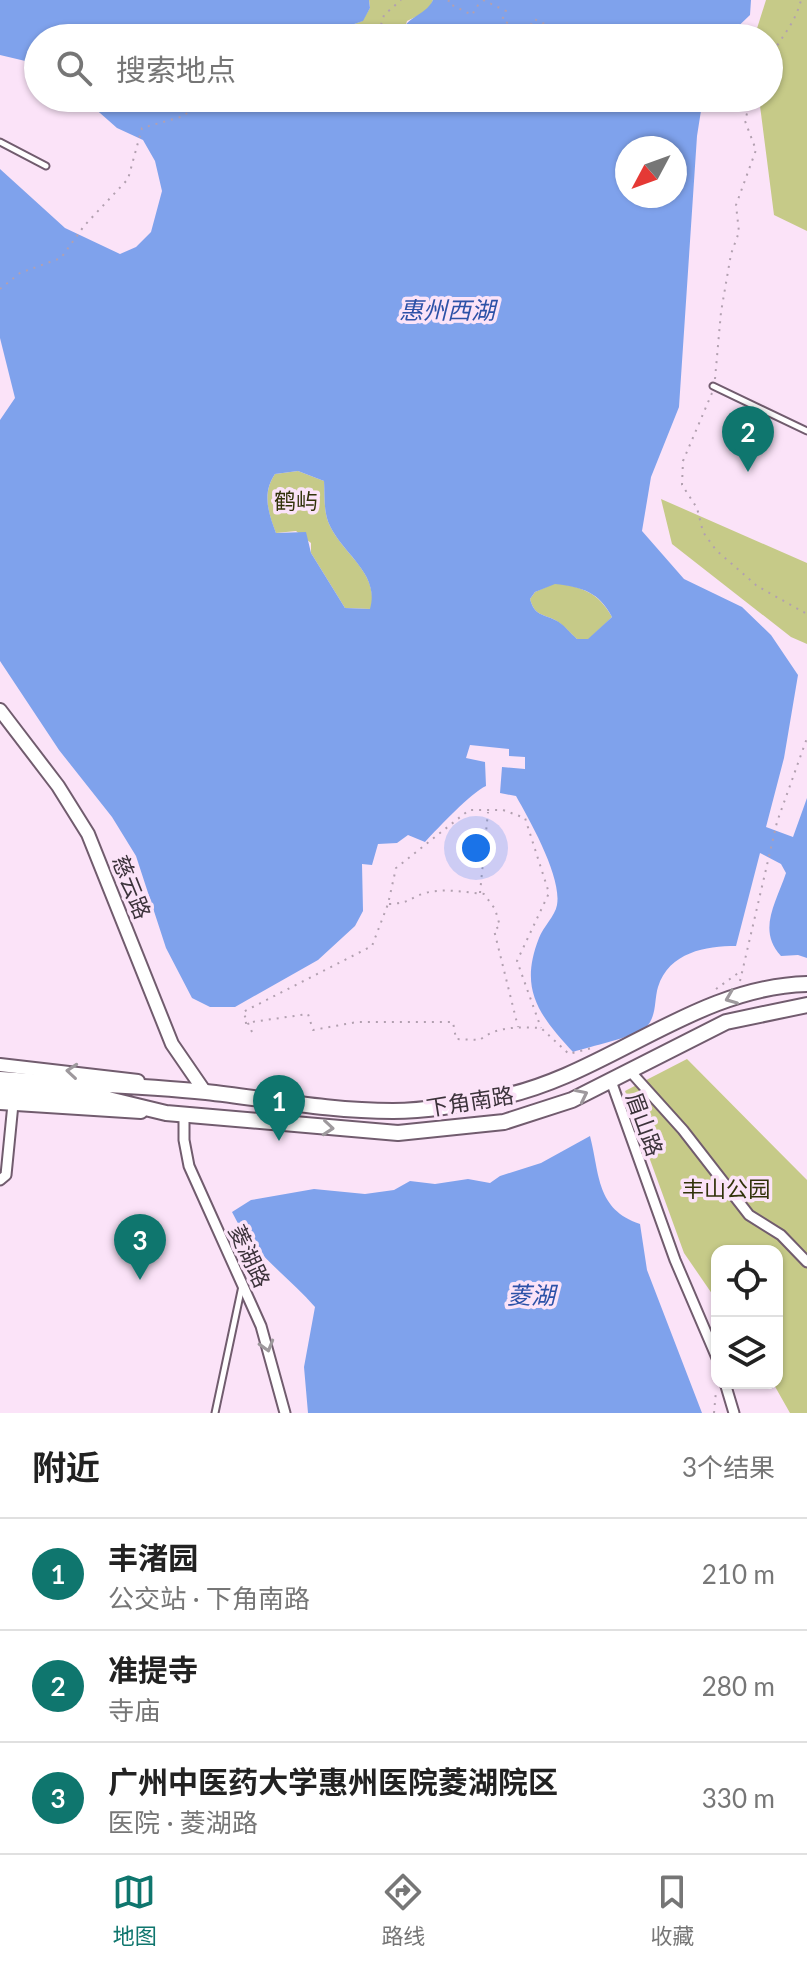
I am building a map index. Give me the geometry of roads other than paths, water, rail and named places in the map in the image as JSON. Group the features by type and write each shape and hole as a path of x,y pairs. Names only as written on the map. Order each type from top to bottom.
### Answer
{"main road":[{"name":"下角南路","path":"107,1092 205,1092 316,1107 395,1111 498,1098 567,1077 739,994 782,985 807,984"},
{"name":"下角南路","path":"107,1092 166,1113 398,1133 504,1122 572,1100 726,1022 807,1005"},
{"path":"0,1079 107,1092"},
{"path":"0,1091 107,1092"}],"street":[{"name":"慈云路","path":"0,710 58,786 88,834 172,1044 205,1092"},
{"name":"下角南路","path":"0,1065 85,1072 205,1092"},
{"path":"629,1070 683,1130 749,1215 781,1235 807,1262"},
{"name":"眉山路","path":"611,1081 675,1260 711,1344"},
{"name":"下角南路","path":"7,1104 166,1113"},
{"path":"3,1177 7,1104"},
{"name":"菱湖路","path":"184,1115 189,1166 261,1326 285,1413"},
{"path":"727,1389 734,1413"}],"lane":[{"path":"0,142 46,166"},
{"path":"713,386 807,431"},
{"path":"215,1413 243,1281"}],"water":[{"path":"0,0 369,0 370,8 363,21 354,24 24,24 24,61 0,55"},
{"path":"433,0 751,0 750,15 741,24 407,24"},
{"name":"惠州西湖","path":"99,112 701,112 679,407 651,477 642,531 684,579 742,607 771,635 798,675 784,758 766,827 793,837 807,798 807,958 781,956 774,946 769,926 786,873 781,864 760,853 736,946 713,947 680,959 663,975 653,1014 645,1028 573,1052 542,1013 532,986 533,956 557,905 555,880 544,849 516,796 500,793 502,767 525,769 525,757 509,756 509,749 470,745 466,758 485,762 486,786 425,842 408,835 397,843 378,844 372,865 362,864 363,911 355,926 318,960 235,1007 210,1007 192,998 166,948 136,856 112,817 59,750 0,661 0,420 15,398 0,338 0,169 65,228 120,254 136,247 151,232 162,191 155,161 143,140 117,128","holes":["298,471 324,481 328,521 370,585 370,609 345,608 311,553 306,532 276,533 267,495 275,474","555,584 595,596 612,617 588,639 577,639 561,623 536,611 530,599 535,592"]},
{"name":"菱湖","path":"590,1136 607,1200 626,1218 640,1224 647,1270 702,1413 308,1413 304,1367 315,1307 259,1251 232,1212 251,1200 314,1189 365,1194 394,1190 410,1181 435,1184 468,1179 490,1183 500,1176 541,1163"}],"place":[{"name":"准提寺","path":"748,472"},
{"name":"丰渚园","path":"279,1141"},
{"name":"广州中医药大学惠州医院菱湖院区","path":"140,1280"}],"park label":[{"name":"鹤屿","path":"296,500"},
{"name":"丰山公园","path":"726,1188"}]}
